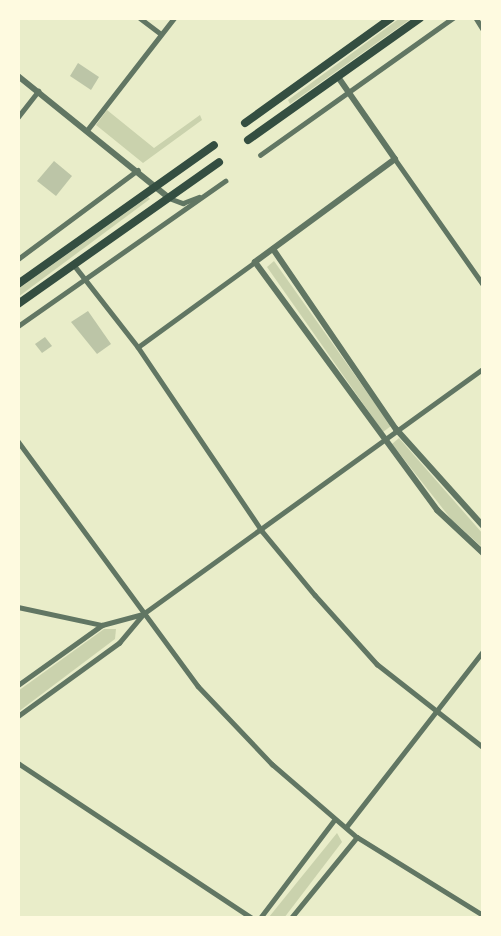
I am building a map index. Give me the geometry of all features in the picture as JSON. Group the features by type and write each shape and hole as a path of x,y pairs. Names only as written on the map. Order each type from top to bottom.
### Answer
{"main road":[{"path":"245,123 391,18"},
{"path":"248,140 420,18"},
{"path":"18,284 214,145"},
{"path":"18,304 219,162"}],"street":[{"path":"140,18 161,34"},
{"path":"88,129 174,18"},
{"path":"260,155 347,90 453,18"},
{"path":"476,18 483,29"},
{"path":"18,76 88,129 169,198 183,203 210,192"},
{"path":"338,77 483,284"},
{"path":"18,117 38,91"},
{"path":"138,348 395,159"},
{"path":"18,259 138,170"},
{"path":"18,326 225,181"},
{"path":"273,249 396,429 483,526"},
{"path":"255,262 437,510 483,553"},
{"path":"74,264 138,348 262,531 377,664 435,714 483,747"},
{"path":"18,716 119,643 143,614 262,531 396,429 483,369"},
{"path":"18,441 198,686 334,820 347,826 357,837 483,915"},
{"path":"18,607 102,625"},
{"path":"18,685 102,625 143,614"},
{"path":"347,826 483,651"},
{"path":"18,763 252,918"},
{"path":"260,918 334,820"},
{"path":"291,918 357,837"}],"green space":[{"path":"400,18 412,18 290,104 288,100"},
{"path":"107,110 154,148 200,115 202,120 143,163 96,125"},
{"path":"148,197 150,199 18,297 18,289"},
{"path":"274,261 391,426 383,432 267,267"},
{"path":"399,438 483,534 483,548 451,519 392,444"},
{"path":"104,629 116,629 115,639 18,712 18,691"},
{"path":"337,833 342,842 284,918 269,917"}],"building":[{"path":"78,63 99,77 91,90 70,76"},
{"path":"54,161 72,176 56,196 37,181"},
{"path":"88,311 111,344 97,354 71,322"},
{"path":"45,337 52,346 42,353 35,344"}]}
